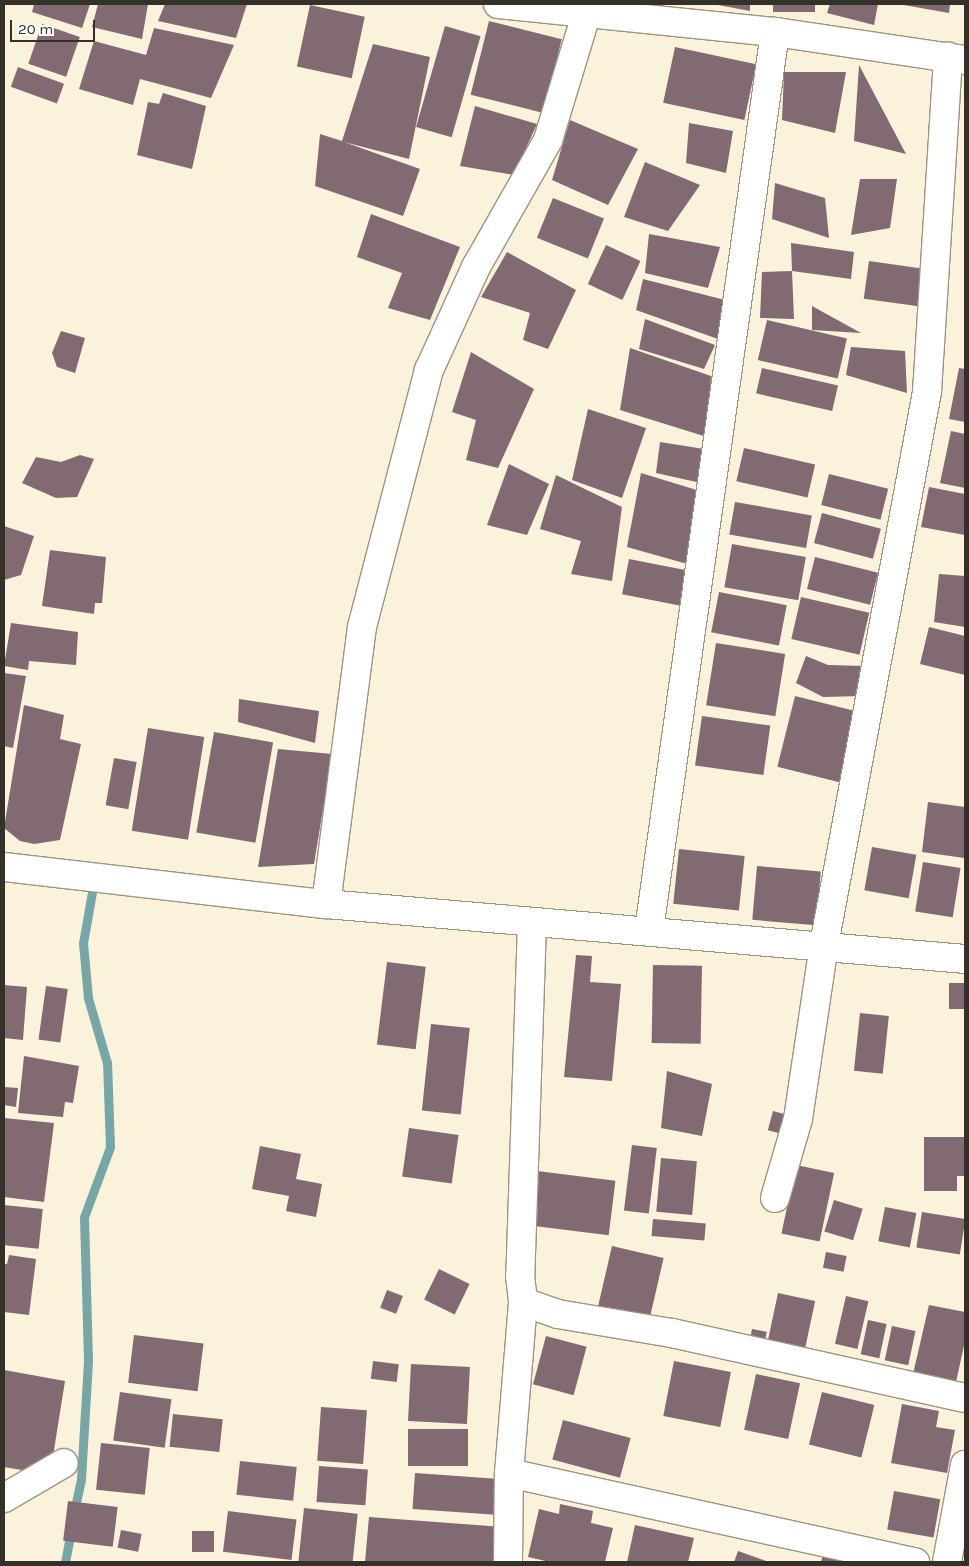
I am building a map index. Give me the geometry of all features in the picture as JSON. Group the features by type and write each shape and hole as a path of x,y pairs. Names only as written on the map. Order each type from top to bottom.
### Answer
{"street":[{"path":"498,4 587,12 617,10 957,59 927,392 824,945 798,1119 775,1198"},
{"path":"326,904 362,627 429,370 476,267 548,140 587,12"},
{"path":"649,930 775,32"},
{"path":"4,868 326,904 532,923 649,930 824,945 965,959"},
{"path":"508,1562 509,1473 523,1302 520,1276 532,923"},
{"path":"523,1302 558,1314 672,1333 965,1398"},
{"path":"4,1498 64,1463"},
{"path":"947,1562 965,1465"},
{"path":"509,1473 915,1562"}],"building":[{"path":"34,4 90,4 82,28 32,12"},
{"path":"98,4 148,4 142,39 92,27"},
{"path":"165,4 247,4 236,38 158,21"},
{"path":"750,4 750,11 718,5"},
{"path":"773,4 815,4 815,12 773,12"},
{"path":"830,4 878,4 874,25 827,13"},
{"path":"898,4 950,4 949,13"},
{"path":"310,5 365,17 352,78 297,67"},
{"path":"489,21 562,39 543,113 471,95"},
{"path":"42,24 80,37 66,77 28,64"},
{"path":"445,26 481,36 452,137 416,127"},
{"path":"154,28 234,45 211,98 140,79 133,105 79,89 94,41 146,55"},
{"path":"373,44 430,57 409,159 344,142 420,169 403,216 315,186 320,134 342,141"},
{"path":"675,47 756,64 744,120 663,103"},
{"path":"859,65 906,154 854,141"},
{"path":"18,67 64,84 57,103 11,87"},
{"path":"784,72 846,72 835,133 782,120"},
{"path":"163,93 206,106 192,169 137,155 148,102 159,104"},
{"path":"475,106 537,124 514,175 460,166"},
{"path":"570,120 638,149 608,205 552,180"},
{"path":"689,123 733,131 726,173 686,163"},
{"path":"645,162 700,185 668,231 624,217"},
{"path":"860,179 897,179 890,228 851,235"},
{"path":"775,183 825,198 829,238 772,219"},
{"path":"553,198 604,219 588,258 537,238"},
{"path":"371,214 460,247 430,320 388,308 402,273 357,257"},
{"path":"649,234 720,247 708,288 645,273"},
{"path":"791,243 854,252 851,279 792,271"},
{"path":"606,245 640,261 622,300 588,284"},
{"path":"507,252 576,290 548,349 523,340 530,313 481,297"},
{"path":"869,261 925,269 920,307 864,299"},
{"path":"792,271 794,319 760,318 762,272"},
{"path":"643,279 725,300 718,339 636,310"},
{"path":"812,306 861,333 812,330"},
{"path":"645,319 715,345 704,369 639,349"},
{"path":"767,320 847,338 838,378 758,360"},
{"path":"61,331 85,338 75,373 57,367 52,353"},
{"path":"851,347 905,351 907,393 846,375"},
{"path":"630,348 711,376 707,437 620,410"},
{"path":"471,352 534,389 498,468 466,460 476,420 452,412"},
{"path":"762,368 838,386 832,411 756,393"},
{"path":"959,368 965,369 965,422 949,419"},
{"path":"588,409 646,428 622,498 572,480"},
{"path":"951,431 965,434 965,488 940,483"},
{"path":"660,442 704,449 701,483 656,473"},
{"path":"744,448 815,464 807,498 736,481"},
{"path":"80,455 94,459 77,497 56,498 22,483 36,457 61,462"},
{"path":"509,464 549,484 527,535 487,525"},
{"path":"641,473 700,491 691,565 627,547"},
{"path":"829,474 888,489 880,520 821,505"},
{"path":"556,475 622,507 612,581 571,574 581,541 540,529"},
{"path":"929,487 965,494 965,535 921,527"},
{"path":"735,502 812,516 806,548 729,534"},
{"path":"822,513 881,529 873,559 814,543"},
{"path":"4,526 34,536 21,575 4,580"},
{"path":"732,544 806,557 798,600 724,587"},
{"path":"50,550 106,557 102,603 95,603 94,614 42,606"},
{"path":"815,557 878,573 870,605 807,589"},
{"path":"629,559 693,571 686,607 622,594"},
{"path":"939,574 965,576 965,627 934,622"},
{"path":"719,592 787,605 779,645 711,632"},
{"path":"801,597 869,613 860,655 791,639"},
{"path":"11,623 78,632 76,665 29,661 28,670 4,666"},
{"path":"929,627 965,636 965,675 920,664"},
{"path":"716,643 785,654 775,716 706,705"},
{"path":"806,656 828,665 864,666 864,696 823,697 796,683"},
{"path":"4,673 26,676 13,748 4,746"},
{"path":"795,696 858,712 840,783 777,767"},
{"path":"239,699 319,711 315,743 238,722"},
{"path":"24,705 64,715 60,739 81,744 60,840 34,844 20,841 4,828"},
{"path":"702,716 770,726 763,775 695,766"},
{"path":"148,728 204,737 188,840 132,831"},
{"path":"214,732 273,742 255,843 196,832"},
{"path":"278,749 332,754 314,864 258,867"},
{"path":"114,758 137,762 128,809 106,805"},
{"path":"928,802 965,807 964,858 922,852"},
{"path":"872,847 916,855 909,898 864,890"},
{"path":"679,849 745,856 739,911 673,904"},
{"path":"923,862 961,868 953,917 915,911"},
{"path":"757,866 821,872 816,925 752,920"},
{"path":"576,955 592,956 590,982 621,984 612,1081 564,1077"},
{"path":"387,962 426,967 416,1049 377,1044"},
{"path":"653,965 702,966 701,1044 652,1043"},
{"path":"949,983 965,983 965,1009 949,1009"},
{"path":"4,985 27,987 23,1040 4,1038"},
{"path":"46,986 68,989 60,1043 38,1039"},
{"path":"860,1013 889,1016 883,1074 854,1071"},
{"path":"431,1024 470,1028 461,1115 422,1111"},
{"path":"24,1056 79,1066 73,1103 65,1102 63,1117 18,1113"},
{"path":"667,1071 712,1084 702,1136 661,1128"},
{"path":"4,1087 18,1088 16,1107 4,1105"},
{"path":"773,1111 796,1117 791,1137 768,1130"},
{"path":"4,1118 54,1123 44,1202 4,1197"},
{"path":"409,1128 459,1135 452,1183 402,1177"},
{"path":"924,1137 965,1137 965,1176 957,1176 957,1191 924,1191"},
{"path":"632,1145 657,1148 649,1214 624,1211"},
{"path":"260,1146 301,1154 296,1179 322,1184 316,1217 286,1211 289,1196 252,1189"},
{"path":"661,1158 697,1161 692,1215 656,1212"},
{"path":"796,1165 834,1173 820,1242 781,1233"},
{"path":"537,1171 615,1181 609,1235 530,1226"},
{"path":"834,1200 863,1209 853,1240 824,1232"},
{"path":"4,1205 43,1209 39,1249 4,1245"},
{"path":"885,1207 916,1213 910,1247 878,1241"},
{"path":"922,1212 965,1219 960,1254 916,1248"},
{"path":"653,1219 706,1224 704,1241 652,1236"},
{"path":"612,1246 664,1258 649,1320 598,1308"},
{"path":"826,1252 847,1256 844,1272 823,1268"},
{"path":"9,1255 36,1259 29,1315 4,1312 4,1264 7,1264"},
{"path":"439,1269 470,1284 455,1314 424,1300"},
{"path":"387,1290 403,1296 396,1314 380,1308"},
{"path":"778,1293 815,1301 805,1350 768,1342"},
{"path":"846,1296 868,1301 857,1349 835,1344"},
{"path":"929,1305 965,1312 965,1341 956,1382 913,1374"},
{"path":"868,1320 887,1324 879,1358 861,1354"},
{"path":"892,1326 915,1331 908,1365 885,1360"},
{"path":"752,1329 767,1332 764,1345 750,1342"},
{"path":"134,1335 203,1344 198,1391 128,1383"},
{"path":"546,1336 587,1347 574,1395 533,1384"},
{"path":"373,1361 399,1364 397,1382 371,1379"},
{"path":"674,1361 731,1372 720,1427 663,1416"},
{"path":"411,1364 470,1367 467,1424 408,1421"},
{"path":"4,1370 65,1381 50,1475 4,1467"},
{"path":"756,1374 800,1383 788,1439 744,1430"},
{"path":"120,1392 171,1399 165,1448 113,1441"},
{"path":"822,1392 874,1405 861,1457 809,1444"},
{"path":"902,1404 939,1411 936,1427 955,1430 947,1473 891,1463"},
{"path":"321,1407 367,1410 363,1464 317,1461"},
{"path":"173,1414 223,1419 219,1452 170,1447"},
{"path":"563,1420 631,1438 620,1478 552,1460"},
{"path":"408,1429 468,1429 468,1466 408,1466"},
{"path":"101,1443 150,1448 145,1495 96,1490"},
{"path":"240,1461 297,1467 293,1501 236,1495"},
{"path":"319,1466 368,1469 365,1505 316,1502"},
{"path":"415,1473 516,1480 513,1516 412,1509"},
{"path":"894,1491 940,1499 934,1538 887,1529"},
{"path":"68,1501 118,1507 113,1547 63,1541"},
{"path":"560,1504 593,1511 591,1523 613,1528 605,1562 550,1562 528,1557 539,1509 559,1514"},
{"path":"304,1508 358,1514 353,1562 298,1562"},
{"path":"228,1511 296,1519 291,1560 223,1552"},
{"path":"369,1517 503,1527 500,1562 365,1562"},
{"path":"635,1525 694,1538 688,1562 627,1562"},
{"path":"121,1530 142,1534 138,1552 118,1548"},
{"path":"192,1531 214,1531 214,1552 192,1552"},
{"path":"825,1547 869,1562 821,1562"},
{"path":"738,1551 769,1562 734,1562"}],"waterway":[{"path":"74,1512 81,1479 88,1360 84,1217 110,1147 107,1063 88,998 83,943 92,892"},
{"path":"65,1562 71,1530"}]}
